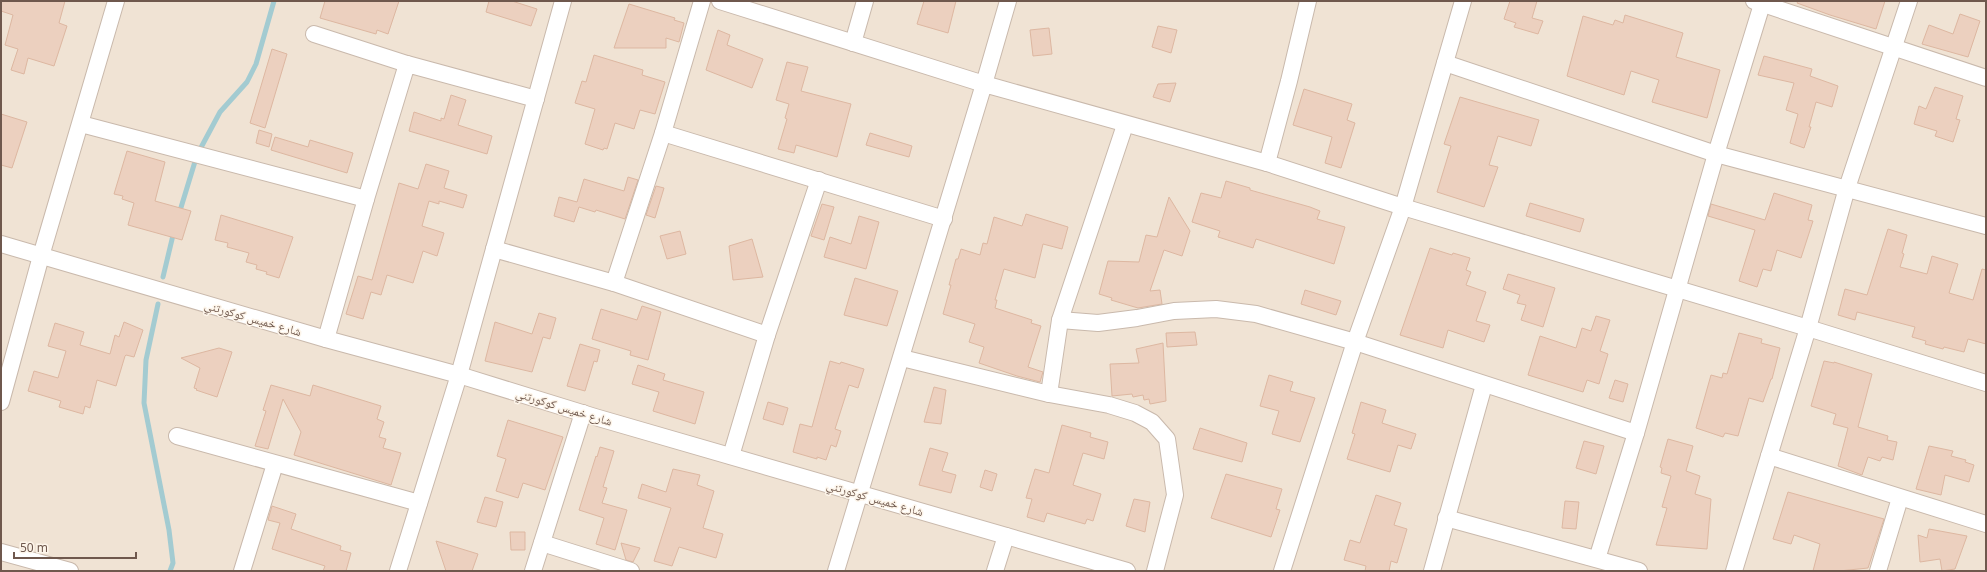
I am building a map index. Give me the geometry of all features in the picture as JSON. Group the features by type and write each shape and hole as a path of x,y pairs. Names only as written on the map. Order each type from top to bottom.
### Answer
{"street":[{"path":"1,402 3,386 116,1"},
{"path":"398,571 459,375 563,1"},
{"path":"614,283 663,133 702,1"},
{"path":"720,1 984,84 1267,163 1403,207 1986,382"},
{"path":"853,43 865,1"},
{"path":"836,571 861,494 944,219 1008,1"},
{"path":"1267,163 1290,81 1308,1"},
{"path":"1282,571 1355,342 1403,207 1463,1"},
{"path":"1734,571 1808,328 1847,188 1909,1"},
{"path":"1597,559 1636,433 1760,2 1986,78"},
{"path":"314,34 407,64 536,99"},
{"path":"1445,63 1716,154 1986,226"},
{"path":"326,339 407,64"},
{"path":"81,124 366,199"},
{"path":"1049,394 1060,320 1125,124"},
{"path":"663,133 944,219"},
{"path":"731,456 767,335 819,180"},
{"name":"شارع خميس كوكورتني","path":"1,244 326,339 459,375 583,413 1127,571"},
{"path":"494,249 614,283 767,335"},
{"path":"1060,320 1098,323 1174,311 1216,309 1256,314 1355,342 1636,433"},
{"path":"902,358 1049,394 1109,405 1135,413 1152,422 1167,438 1175,495 1174,506 1155,571"},
{"path":"1432,571 1484,385"},
{"path":"533,571 583,413"},
{"path":"177,436 419,503"},
{"path":"1769,456 1986,524"},
{"path":"242,571 275,464"},
{"path":"1878,571 1900,498"},
{"path":"1446,518 1639,571"},
{"path":"995,571 1006,536"},
{"path":"542,543 631,571"},
{"path":"1,552 70,571"}],"shaded area":[{"path":"1,1 1986,1 1986,571 1,571"}],"building":[{"path":"1,1 65,1 59,23 67,26 54,66 28,58 24,74 11,70 18,49 5,45 13,15 1,11"},
{"path":"325,1 399,1 388,34 377,30 376,34 320,18"},
{"path":"489,1 512,1 537,9 531,26 486,12"},
{"path":"924,1 956,1 948,33 917,24"},
{"path":"1510,1 1537,1 1532,18 1543,21 1538,34 1514,27 1516,23 1504,19"},
{"path":"1798,1 1885,1 1876,29 1830,15 1797,3"},
{"path":"629,4 675,18 674,20 684,23 679,42 666,38 666,48 614,48"},
{"path":"1960,14 1980,21 1968,57 1922,44 1929,25 1953,34"},
{"path":"1625,15 1683,33 1676,57 1720,70 1707,118 1652,102 1659,80 1631,71 1624,95 1567,76 1583,16 1613,25 1615,20 1623,23"},
{"path":"1158,26 1177,30 1171,53 1152,47"},
{"path":"1049,28 1052,54 1033,56 1030,30"},
{"path":"718,30 730,35 727,45 763,59 752,88 706,70"},
{"path":"272,49 287,54 265,128 250,123"},
{"path":"594,55 643,70 642,75 665,82 655,114 640,110 634,129 615,123 607,149 604,148 603,150 585,144 595,109 575,103 582,81 586,82"},
{"path":"1764,56 1812,69 1810,76 1838,86 1832,107 1816,102 1809,127 1811,127 1804,148 1790,143 1798,114 1786,110 1794,83 1758,75"},
{"path":"787,62 808,67 801,91 851,104 837,157 796,145 794,153 778,149 787,119 785,118 789,104 776,100"},
{"path":"1176,83 1170,102 1153,97 1158,84"},
{"path":"1935,87 1963,96 1956,119 1960,120 1953,142 1935,136 1937,131 1914,124 1919,106 1926,109"},
{"path":"1304,89 1352,104 1347,120 1355,123 1341,168 1325,163 1332,137 1293,125"},
{"path":"451,95 466,100 458,125 492,136 487,154 409,131 414,112 441,121 441,118 444,119"},
{"path":"1460,97 1539,120 1531,146 1498,136 1489,165 1498,167 1484,207 1437,192 1451,146 1444,144"},
{"path":"1,114 27,122 12,168 1,165"},
{"path":"259,130 272,134 269,147 256,143"},
{"path":"870,133 912,146 909,157 866,145"},
{"path":"275,137 308,147 310,140 353,153 347,173 271,150"},
{"path":"127,151 165,162 155,201 191,211 182,240 128,225 134,203 122,199 123,196 114,194"},
{"path":"426,164 449,171 444,188 467,195 463,208 439,201 439,204 429,201 422,226 444,233 437,256 423,251 413,283 387,275 381,295 371,292 363,319 346,314 358,276 372,280 399,183 418,189"},
{"path":"628,177 638,180 625,219 596,210 595,212 579,207 574,222 554,216 559,197 577,202 584,179 624,191"},
{"path":"1226,181 1250,188 1250,190 1310,207 1320,211 1317,219 1345,227 1334,264 1256,239 1253,248 1218,237 1220,231 1192,222 1201,193 1221,198"},
{"path":"656,186 664,188 655,218 646,215"},
{"path":"1774,193 1812,205 1808,220 1813,221 1801,258 1777,250 1771,271 1763,269 1757,287 1739,281 1755,230 1708,216 1711,204 1765,220"},
{"path":"1169,197 1190,231 1182,256 1164,250 1150,291 1160,290 1162,304 1138,308 1111,300 1112,298 1099,294 1108,261 1139,262 1146,235 1157,237"},
{"path":"1530,203 1584,219 1580,232 1526,216"},
{"path":"822,204 834,207 824,240 811,236"},
{"path":"1026,214 1068,227 1062,249 1043,244 1035,278 1004,269 995,300 997,300 995,308 1032,320 1031,323 1041,326 1028,367 1043,372 1040,382 979,363 984,347 969,342 975,324 943,314 956,259 958,259 961,249 980,255 983,243 987,244 994,217 1022,226"},
{"path":"221,215 293,237 279,278 266,274 267,272 256,269 257,265 246,262 249,253 227,247 228,243 215,240"},
{"path":"859,216 879,222 866,269 824,257 830,237 851,244"},
{"path":"1888,229 1907,235 1900,267 1927,274 1932,256 1958,264 1949,293 1973,300 1982,269 1986,270 1986,344 1968,339 1964,352 1944,347 1943,349 1925,344 1926,341 1912,337 1915,327 1857,312 1855,320 1838,315 1845,289 1867,295"},
{"path":"680,231 686,254 667,259 660,236"},
{"path":"752,239 763,277 733,280 729,246"},
{"path":"1430,248 1452,255 1453,253 1470,258 1466,270 1471,272 1466,285 1486,292 1476,321 1490,325 1484,342 1448,330 1443,348 1400,335"},
{"path":"1508,274 1555,288 1543,327 1521,320 1526,305 1517,303 1520,295 1503,289"},
{"path":"855,278 898,291 887,326 844,315"},
{"path":"1305,290 1341,301 1336,315 1301,304"},
{"path":"642,306 661,312 648,360 630,355 631,351 592,339 601,309 637,320"},
{"path":"539,313 556,318 550,339 543,337 532,372 485,361 495,322 532,334"},
{"path":"1596,316 1610,320 1600,351 1608,354 1599,384 1587,380 1583,392 1528,375 1540,336 1576,348 1582,328 1591,331"},
{"path":"124,322 143,330 134,357 125,356 116,386 97,380 90,408 85,406 83,414 59,407 61,401 28,391 34,371 58,378 66,351 48,346 55,323 84,332 80,345 110,354 115,335 119,337"},
{"path":"1195,332 1197,345 1167,347 1166,333"},
{"path":"1739,333 1762,339 1761,343 1780,348 1772,379 1763,402 1749,398 1738,436 1725,433 1723,437 1696,428 1711,375 1722,378 1723,373 1727,374"},
{"path":"1163,343 1166,401 1150,404 1149,399 1144,400 1143,395 1133,397 1132,394 1112,396 1110,364 1139,363 1136,349"},
{"path":"580,344 600,350 597,362 594,361 585,391 567,386"},
{"path":"219,348 232,352 217,397 194,388 200,368 181,358"},
{"path":"830,361 840,364 841,362 864,369 858,388 849,385 835,429 841,431 836,447 831,445 826,460 793,452 800,424 812,427"},
{"path":"1824,361 1834,362 1872,374 1858,427 1888,436 1887,440 1897,442 1893,460 1882,457 1880,461 1868,457 1862,475 1838,466 1848,428 1833,424 1836,414 1811,406"},
{"path":"638,365 665,374 663,380 704,392 695,424 653,411 659,392 632,384"},
{"path":"1269,375 1293,382 1290,391 1315,398 1300,442 1272,434 1279,411 1260,406"},
{"path":"1615,380 1628,384 1623,402 1609,398"},
{"path":"271,385 310,396 313,385 381,406 377,419 384,422 379,437 386,439 383,448 401,453 391,485 294,455 301,432 283,399 268,449 255,446 266,411 263,410"},
{"path":"934,387 946,390 941,424 924,422"},
{"path":"768,402 788,408 783,425 763,419"},
{"path":"1361,402 1386,410 1382,423 1416,434 1411,449 1398,445 1390,472 1347,459 1355,434 1352,433"},
{"path":"508,420 563,437 545,490 523,483 518,498 496,491 506,459 497,456"},
{"path":"1062,425 1091,433 1090,437 1108,442 1104,459 1083,453 1073,485 1101,494 1093,521 1087,519 1085,524 1047,513 1044,522 1027,517 1032,499 1026,498 1035,469 1049,473"},
{"path":"1200,428 1247,443 1242,462 1193,449"},
{"path":"1668,439 1693,446 1686,471 1700,476 1695,494 1711,499 1707,549 1656,545 1667,508 1662,507 1671,476 1661,473 1662,468 1660,467"},
{"path":"1584,441 1604,446 1596,474 1576,468"},
{"path":"1929,446 1953,451 1951,456 1966,460 1965,462 1974,465 1969,482 1945,475 1941,495 1916,489"},
{"path":"600,447 614,451 603,487 607,488 602,503 627,510 615,550 596,544 604,518 579,510"},
{"path":"930,448 948,453 942,471 956,475 951,493 919,485"},
{"path":"673,469 700,475 697,485 714,491 703,528 723,534 716,558 679,547 672,566 654,561 671,508 638,498 642,484 666,492"},
{"path":"985,470 997,474 992,491 980,487"},
{"path":"1226,474 1282,489 1276,509 1280,510 1271,537 1211,518"},
{"path":"1788,492 1884,519 1868,568 1839,571 1813,571 1820,544 1794,535 1791,544 1773,539"},
{"path":"1376,495 1401,503 1394,525 1407,529 1397,563 1391,561 1389,571 1365,571 1366,566 1344,560 1350,540 1360,543"},
{"path":"485,497 503,502 496,527 477,522"},
{"path":"1134,499 1150,502 1145,532 1126,526"},
{"path":"1565,501 1579,502 1576,529 1562,528"},
{"path":"272,506 296,514 291,529 341,546 340,550 351,553 346,571 323,571 325,566 272,549 280,523 268,520"},
{"path":"1929,529 1967,536 1955,569 1942,571 1940,559 1920,562 1918,535 1927,538"},
{"path":"510,532 525,532 525,550 511,550"},
{"path":"436,541 478,554 472,571 446,571"},
{"path":"621,543 640,548 633,562 626,560"}],"waterway":[{"path":"179,214 197,155 220,112 247,82 256,64 274,1"},
{"path":"163,277 174,231"},
{"path":"158,304 146,360 144,403 169,530 173,563 170,571"}]}
